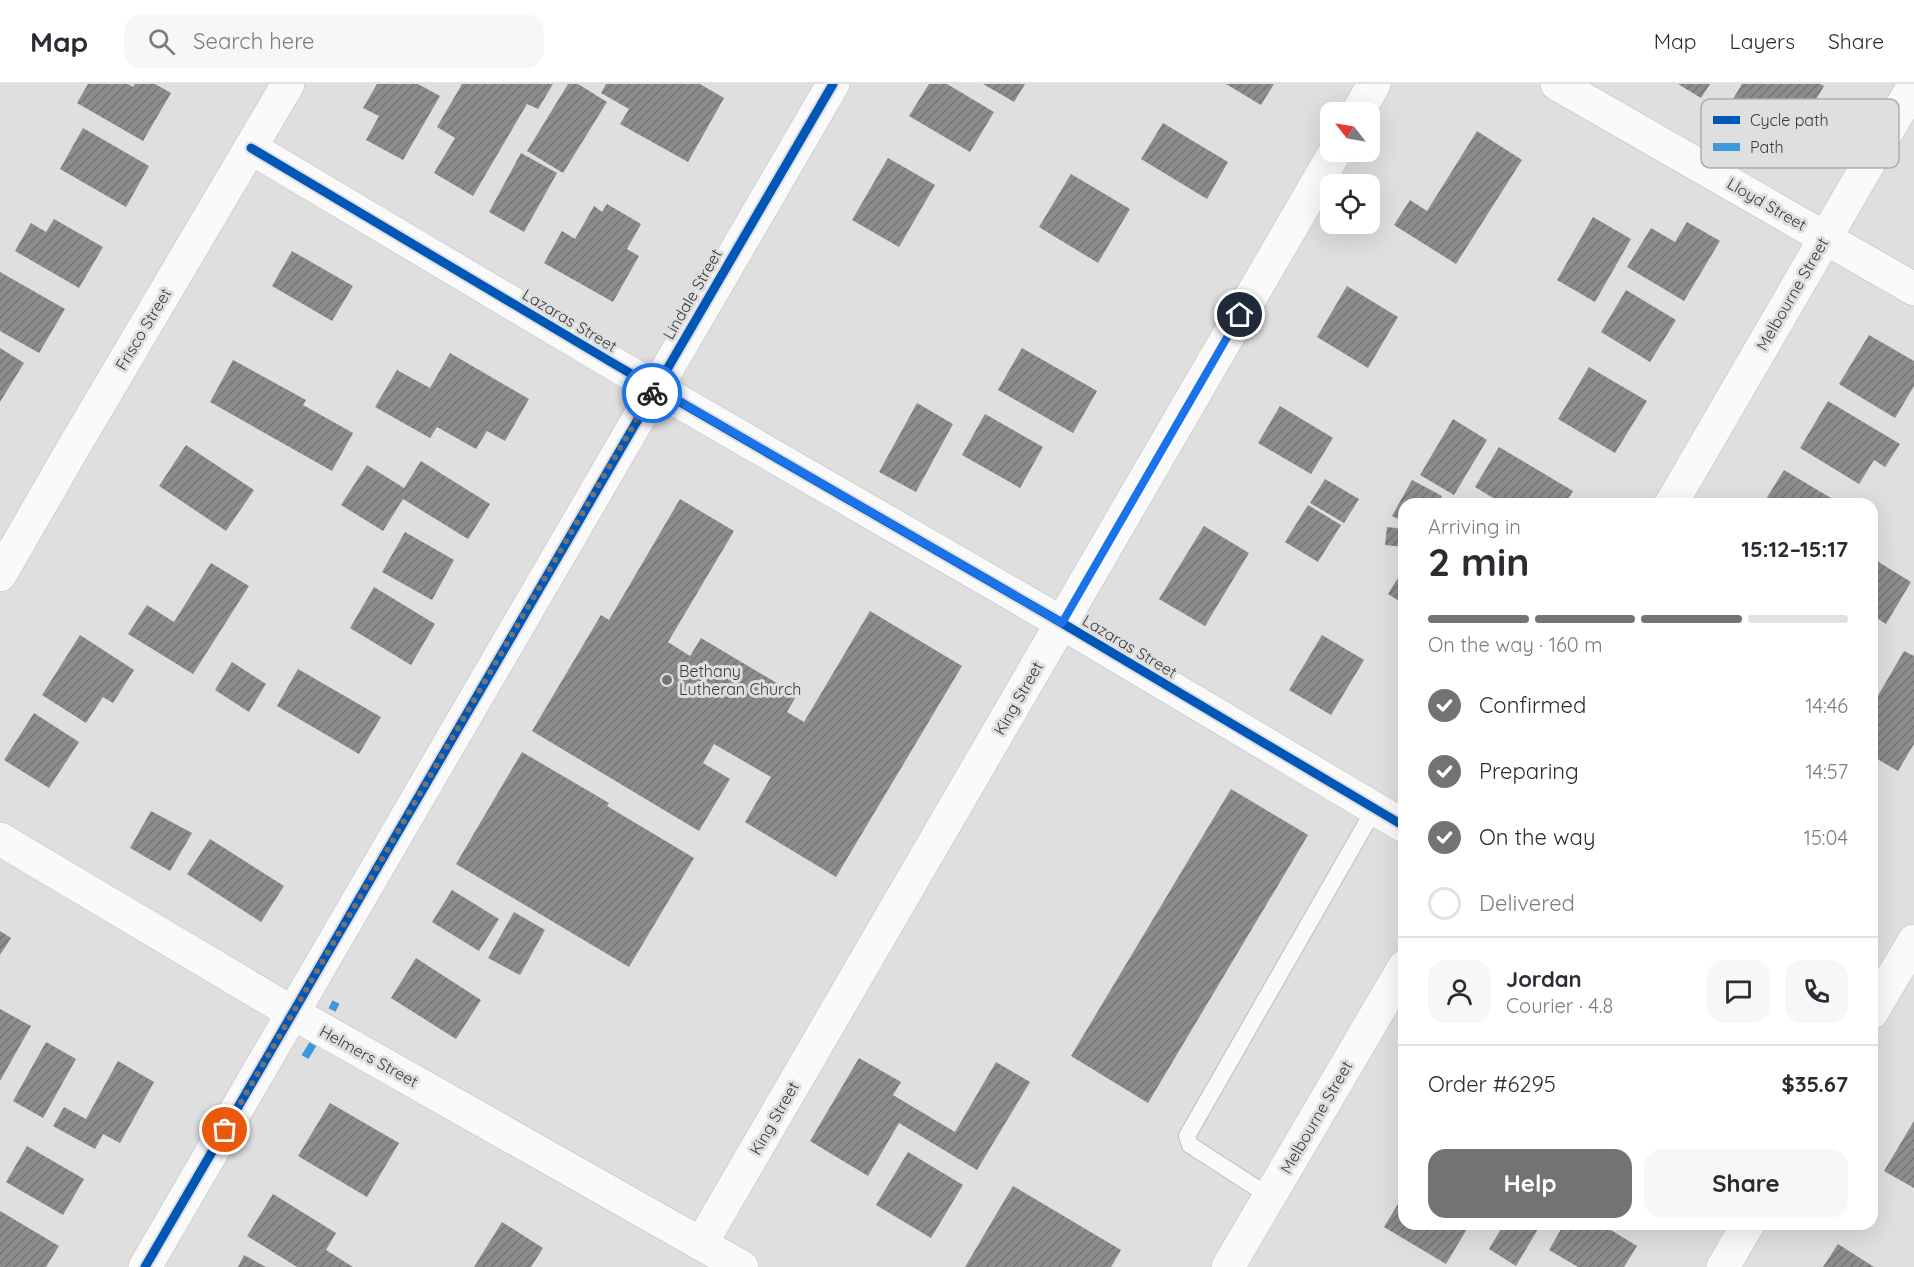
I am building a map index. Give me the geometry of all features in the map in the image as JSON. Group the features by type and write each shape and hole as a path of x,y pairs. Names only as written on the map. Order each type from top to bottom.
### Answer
{"street":[{"name":"Frisco Street","path":"0,575 288,84"},
{"name":"Lindale Street","path":"145,1267 833,84"},
{"path":"1364,102 1374,84"},
{"name":"Lloyd Street","path":"1557,84 1701,167"},
{"name":"Melbourne Street","path":"1899,110 1914,85"},
{"name":"Lazaras Street","path":"251,148 1398,822"},
{"name":"King Street","path":"701,1244 1329,162"},
{"name":"Lloyd Street","path":"1704,168 1914,289"},
{"name":"Melbourne Street","path":"1674,498 1865,168"},
{"name":"Helmers Street","path":"0,839 293,1013 742,1267"},
{"path":"1878,1002 1914,941"},
{"name":"Melbourne Street","path":"1228,1267 1398,977"},
{"path":"1723,1267 1745,1230"}],"lane":[{"path":"1269,1196 1190,1145 1187,1136 1375,808"}],"building":[{"path":"88,84 128,84 133,87 135,84 155,84 171,93 143,141 77,103"},
{"path":"377,84 418,84 440,96 403,160 366,140 379,116 363,108"},
{"path":"462,84 553,84 538,109 527,104 473,196 434,173 455,138 437,127"},
{"path":"568,84 578,84 607,102 563,173 527,151"},
{"path":"606,84 700,84 724,98 688,162 620,124 629,109 601,93"},
{"path":"929,84 947,84 994,112 970,152 909,116"},
{"path":"983,84 1025,84 1014,102"},
{"path":"1226,84 1274,84 1261,105"},
{"path":"1678,84 1710,84 1701,98"},
{"path":"1742,84 1820,84 1824,86 1816,99 1733,99"},
{"path":"1163,123 1228,162 1207,199 1141,159"},
{"path":"83,128 149,166 126,207 60,169"},
{"path":"1477,131 1522,160 1456,264 1394,225 1410,200 1427,211"},
{"path":"521,153 557,173 524,232 489,212"},
{"path":"888,158 935,185 899,247 852,220"},
{"path":"1071,174 1130,209 1098,263 1039,227"},
{"path":"607,204 641,224 627,249 639,256 613,302 544,263 562,231 575,239 594,206 602,212"},
{"path":"1593,217 1631,239 1595,302 1557,280"},
{"path":"54,219 103,247 79,288 15,251 31,223 46,232"},
{"path":"1687,222 1720,241 1684,301 1627,267 1651,228 1675,242"},
{"path":"292,251 353,286 332,321 272,286"},
{"path":"0,272 65,309 39,353 0,331"},
{"path":"1347,286 1398,317 1368,368 1317,337"},
{"path":"1626,290 1676,320 1650,362 1601,332"},
{"path":"1869,335 1914,361 1914,386 1895,418 1839,384"},
{"path":"0,348 24,363 0,402"},
{"path":"1022,348 1097,391 1073,433 998,390"},
{"path":"450,353 529,399 505,441 487,431 476,449 437,427 430,438 375,407 397,370 430,388"},
{"path":"233,360 306,400 303,405 353,433 332,471 210,402"},
{"path":"1589,367 1647,401 1615,453 1558,419"},
{"path":"1828,401 1900,444 1885,467 1874,460 1859,484 1800,448"},
{"path":"917,403 953,424 916,492 879,472"},
{"path":"1280,406 1333,438 1311,474 1258,443"},
{"path":"985,414 1043,447 1020,488 962,455"},
{"path":"1453,419 1487,440 1454,495 1420,475"},
{"path":"186,445 254,490 226,531 159,486"},
{"path":"1499,447 1573,491 1569,498 1493,498 1475,487"},
{"path":"421,461 490,504 468,539 403,499 383,531 341,505 367,465 404,488"},
{"path":"1784,470 1831,498 1767,498"},
{"path":"1325,479 1359,499 1344,523 1310,503"},
{"path":"1412,480 1442,496 1441,498 1402,498"},
{"name":"Bethany Lutheran Church","path":"680,499 734,531 668,642 690,656 701,638 797,695 787,712 804,722 870,611 962,666 836,877 745,822 771,777 714,744 703,763 730,779 699,831 532,731 601,615 609,620"},
{"path":"1308,505 1341,525 1318,562 1285,542"},
{"path":"1398,505 1398,519 1392,516"},
{"path":"1204,526 1249,553 1205,626 1159,599"},
{"path":"1387,527 1398,528 1398,546 1385,545"},
{"path":"405,532 454,560 432,600 382,572"},
{"path":"1878,562 1911,582 1886,624 1878,619"},
{"path":"211,563 249,586 193,674 128,634 147,605 174,622"},
{"path":"1398,578 1398,600 1388,594"},
{"path":"374,587 435,624 411,665 350,628"},
{"path":"80,635 134,670 113,703 103,697 86,723 42,695"},
{"path":"1322,635 1364,660 1331,715 1289,690"},
{"path":"1904,651 1914,656 1914,744 1898,771 1878,759 1878,696"},
{"path":"232,662 266,684 249,712 215,690"},
{"path":"298,669 381,717 359,754 277,706"},
{"path":"34,713 79,742 49,788 4,760"},
{"path":"522,752 609,803 607,806 694,858 629,967 456,864"},
{"path":"1231,789 1308,835 1148,1103 1071,1056"},
{"path":"151,811 192,833 170,871 130,848"},
{"path":"210,839 284,886 261,922 187,874"},
{"path":"452,890 499,919 479,951 432,922"},
{"path":"514,912 545,930 520,975 488,958"},
{"path":"0,931 11,938 0,955"},
{"path":"416,958 481,1000 456,1039 391,998"},
{"path":"0,1009 31,1026 0,1081"},
{"path":"46,1042 76,1059 43,1118 13,1101"},
{"path":"859,1058 901,1082 893,1095 955,1132 996,1062 1030,1082 977,1170 899,1123 868,1176 810,1141"},
{"path":"118,1061 154,1082 120,1143 103,1134 95,1149 53,1126 64,1107 86,1119"},
{"path":"330,1103 399,1143 367,1197 298,1156"},
{"path":"1914,1121 1914,1188 1884,1171"},
{"path":"27,1146 84,1179 63,1215 6,1182"},
{"path":"908,1152 963,1185 931,1238 876,1205"},
{"path":"1013,1186 1121,1250 1111,1267 965,1267"},
{"path":"273,1194 336,1233 326,1250 353,1267 297,1267 247,1236"},
{"path":"1398,1204 1398,1230 1466,1230 1446,1264 1384,1227"},
{"path":"0,1211 59,1246 46,1267 0,1267"},
{"path":"502,1222 543,1248 531,1267 474,1267"},
{"path":"1500,1230 1537,1230 1516,1266 1489,1249"},
{"path":"1561,1230 1611,1230 1637,1246 1624,1267 1578,1267 1549,1250"},
{"path":"1838,1244 1874,1267 1823,1267"},
{"path":"244,1255 266,1267 238,1267"}],"marked path":[{"path":"332,1010 336,1002"},
{"path":"305,1057 313,1044"}],"cycle path":[{"path":"145,1267 833,84"},
{"path":"251,148 616,365 1062,623 1398,822"}],"way so far":[{"path":"225,1130 652,393"}],"place":[{"name":"Bethany Lutheran Church","path":"667,680"}],"route":[{"path":"652,393 655,387 1062,623 1240,315"}]}
